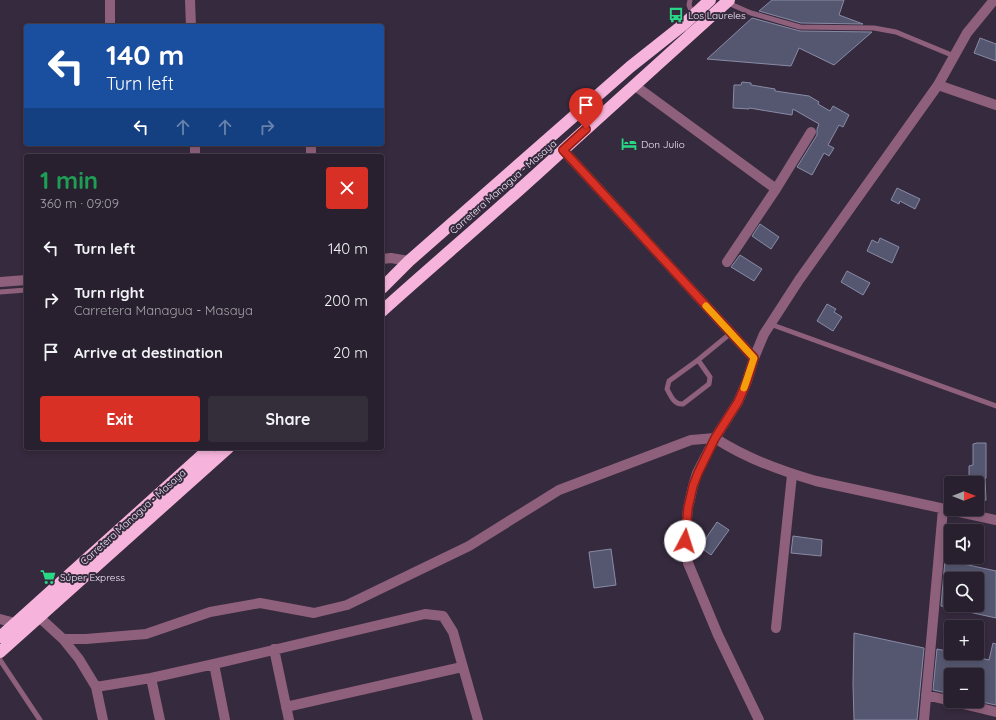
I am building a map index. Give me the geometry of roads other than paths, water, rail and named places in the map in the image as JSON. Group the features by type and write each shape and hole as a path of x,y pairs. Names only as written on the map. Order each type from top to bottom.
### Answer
{"highway":[{"name":"Carretera Managua - Masaya","path":"384,283 624,72 694,15 710,0"},
{"name":"Carretera Managua - Masaya","path":"384,309 728,1"},
{"name":"Carretera Managua - Masaya","path":"0,637 208,450"},
{"name":"Carretera Managua - Masaya","path":"0,652 226,450"}],"street":[{"path":"110,0 110,24"},
{"path":"190,0 191,24"},
{"path":"759,720 718,635 688,563 685,541 688,508 693,486 715,438 738,402 747,381 754,358 770,324 799,280 938,85 967,33 994,0"},
{"path":"634,85 776,189"},
{"path":"938,85 996,105"},
{"path":"727,262 776,189 811,132"},
{"path":"563,150 754,358"},
{"path":"384,259 391,258 409,261"},
{"path":"0,282 24,280"},
{"path":"63,639 86,639 146,634 210,612 260,603 314,613 347,605 469,546 559,490 691,440 715,438 732,450 792,474 816,481 996,520"},
{"path":"776,628 792,474"},
{"path":"924,720 943,509"},
{"path":"96,687 150,678 214,664 425,614 443,616 453,632 478,720"},
{"path":"39,617 63,639 79,659 96,687 103,720"},
{"path":"0,619 15,623"},
{"path":"274,649 289,720"},
{"path":"214,664 225,720"},
{"path":"286,707 462,667"},
{"path":"150,678 160,720"},
{"path":"926,695 996,712"}],"lane":[{"path":"690,0 688,5 694,15"},
{"path":"728,1 751,13 800,27 874,28 896,32 954,56"},
{"path":"0,292 24,290"},
{"path":"770,324 996,406"},
{"path":"698,360 710,377 709,384 682,404 675,403 667,389 669,381 731,334"},
{"path":"0,660 40,720"}],"place":[{"name":"Los Laureles","path":"676,15"},
{"name":"Don Julio","path":"629,144"},
{"name":"Súper Express","path":"48,577"}]}
